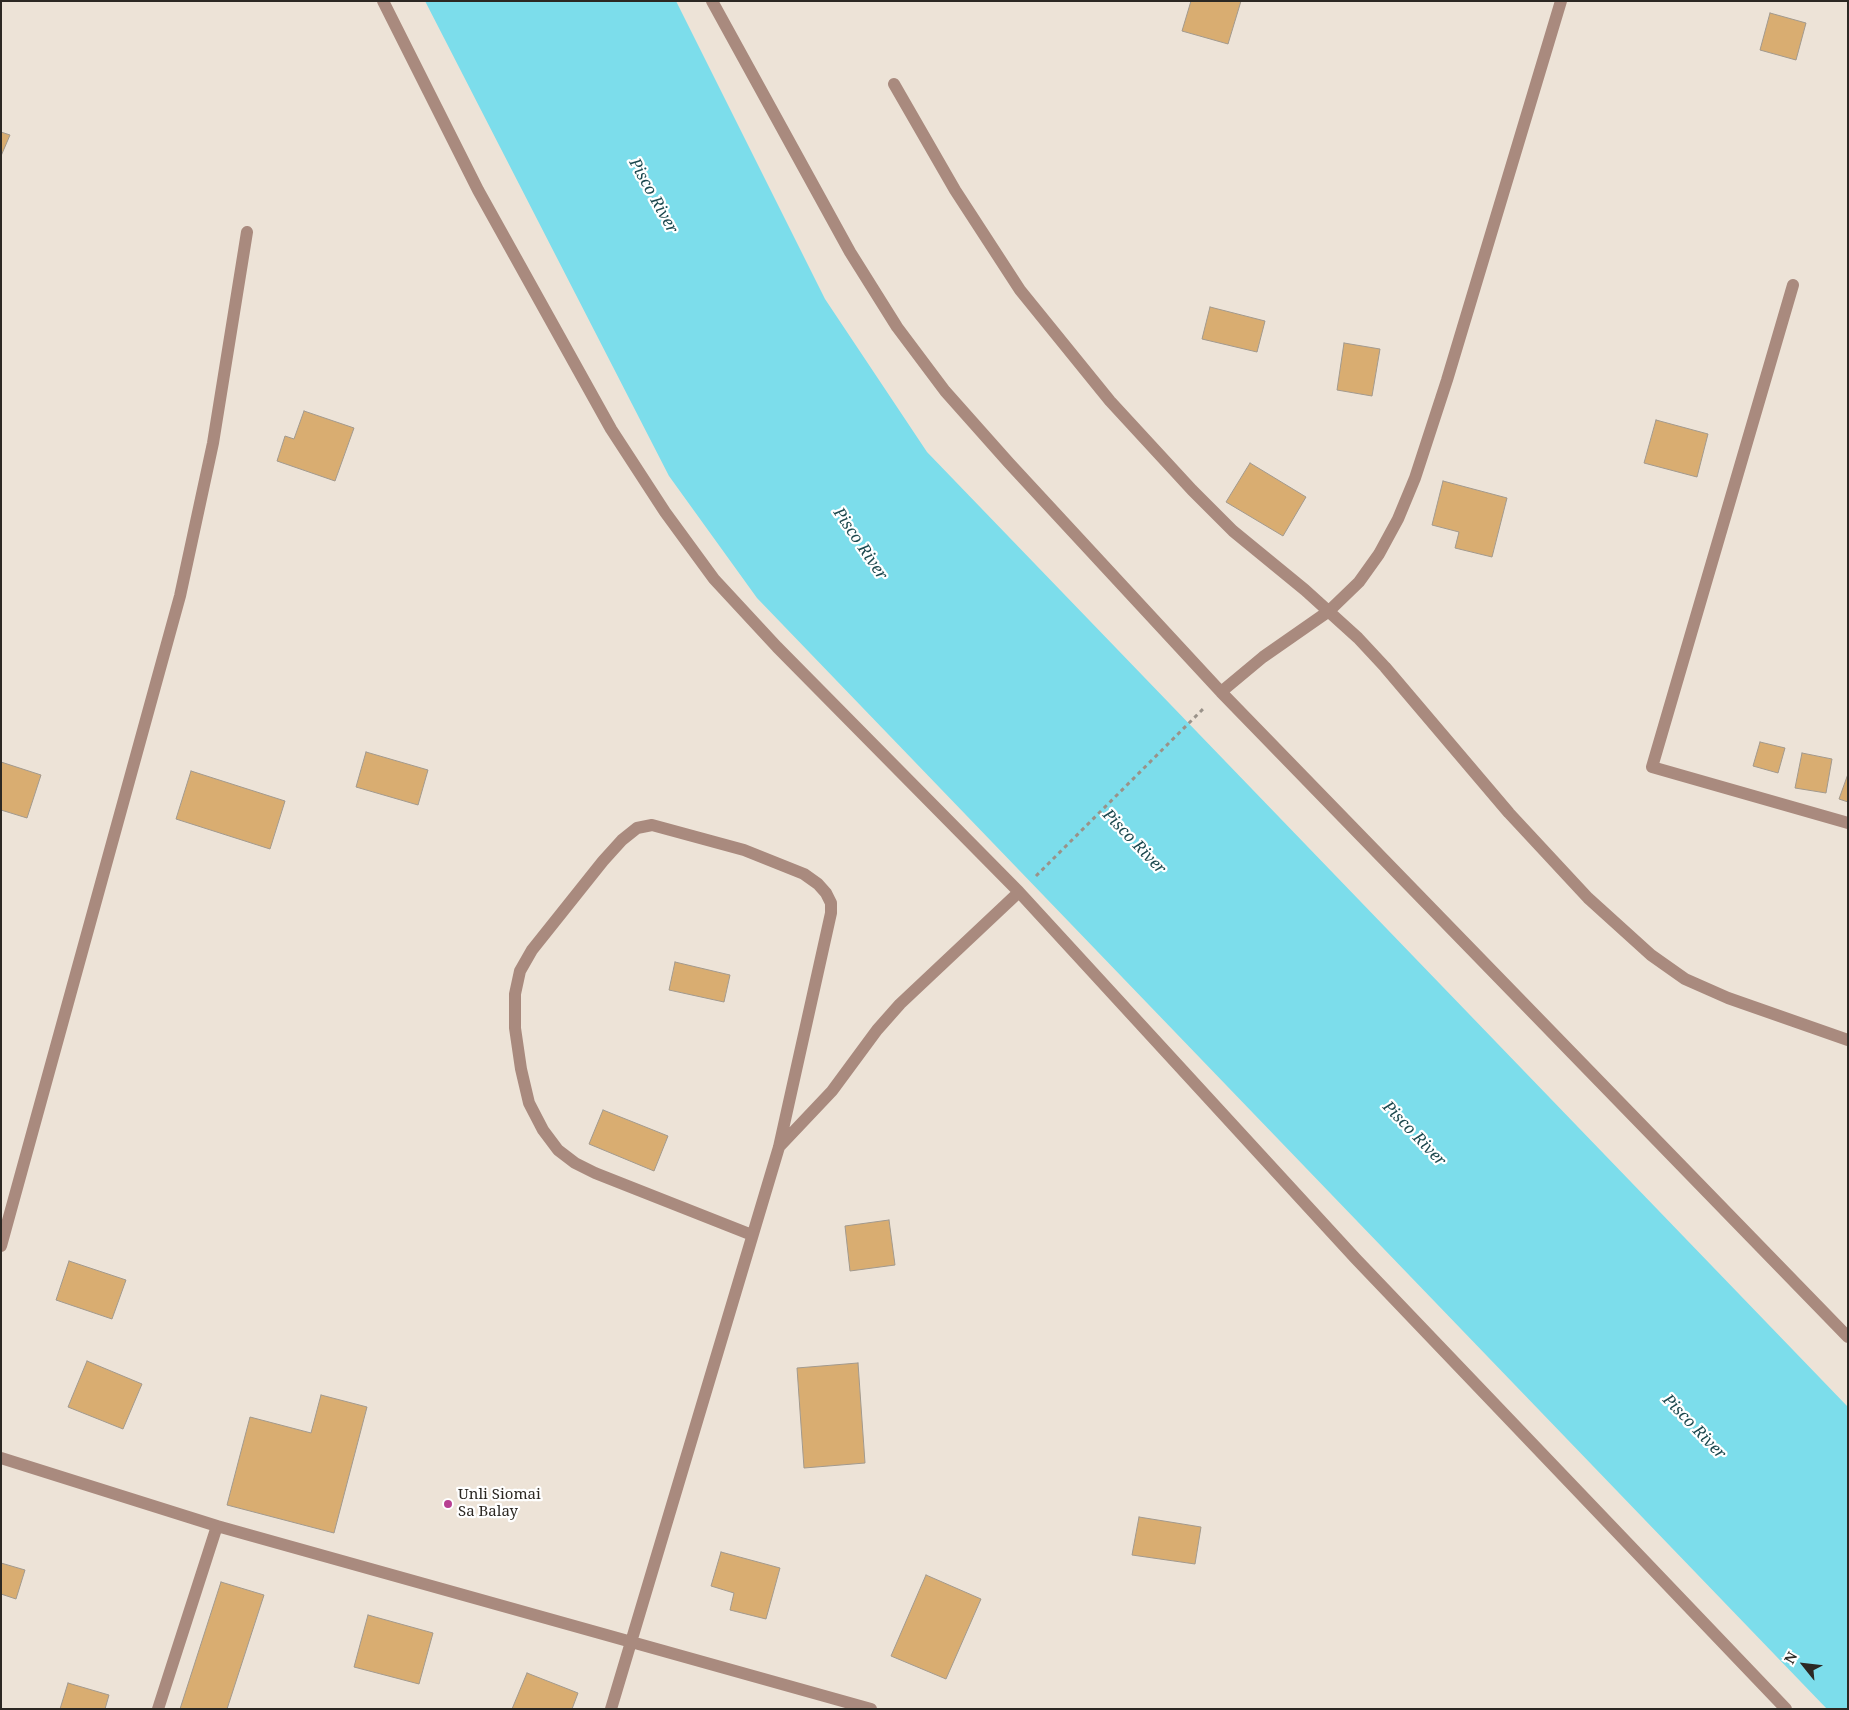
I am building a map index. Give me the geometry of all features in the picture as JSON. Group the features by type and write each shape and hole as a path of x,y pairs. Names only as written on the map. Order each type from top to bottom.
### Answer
{"street":[{"path":"382,1 478,190 611,430 665,512 714,579 777,647 1019,892 1356,1259 1786,1709"},
{"path":"712,1 850,252 898,327 945,391 1002,456 1221,692 1848,1337"},
{"path":"1221,692 1263,657 1329,611 1359,582 1379,554 1398,519 1415,478 1447,380 1561,1"},
{"path":"894,84 955,190 1020,290 1110,401 1233,532 1329,611 1358,638 1509,813 1588,898 1651,955 1685,979 1728,998 1848,1040"},
{"path":"1,1246 180,596 214,443 247,232"},
{"path":"1793,285 1652,767 1848,823"},
{"path":"611,1709 779,1147 831,913 831,904 826,893 818,884 804,874 744,850 652,825 637,828 622,840 603,861 532,950 520,971 515,994 515,1028 521,1069 529,1103 558,1150 575,1163 595,1173 752,1235"},
{"path":"779,1147 832,1091 900,1004 1019,892"},
{"path":"1,1458 216,1526 871,1709"},
{"path":"158,1709 216,1526"}],"path":[{"path":"1034,877 1204,708"}],"water":[{"name":"Pisco River","path":"425,1 676,1 825,299 927,452 1848,1407 1848,1709 1827,1709 757,598 669,476"}],"building":[{"path":"1191,1 1241,1 1228,44 1182,31"},
{"path":"1770,13 1806,23 1796,60 1760,50"},
{"path":"1,132 10,135 1,156"},
{"path":"1210,307 1265,321 1257,352 1202,339"},
{"path":"1344,343 1380,349 1372,396 1337,390"},
{"path":"304,411 354,428 335,481 277,461 285,436 294,439"},
{"path":"1656,420 1708,434 1697,477 1644,463"},
{"path":"1250,463 1306,497 1283,536 1226,502"},
{"path":"1443,481 1507,498 1492,557 1455,548 1459,532 1432,525"},
{"path":"1760,742 1785,748 1778,773 1753,766"},
{"path":"366,752 428,770 418,805 356,787"},
{"path":"1802,753 1832,759 1826,793 1795,788"},
{"path":"1,762 41,775 27,818 1,810"},
{"path":"191,771 285,801 270,849 176,819"},
{"path":"1848,774 1848,802 1839,799"},
{"path":"675,962 730,975 724,1002 669,990"},
{"path":"603,1110 668,1136 654,1171 589,1144"},
{"path":"889,1220 895,1265 850,1271 845,1226"},
{"path":"69,1261 126,1280 112,1319 56,1300"},
{"path":"87,1361 142,1384 123,1429 68,1407"},
{"path":"858,1363 865,1463 804,1468 797,1368"},
{"path":"321,1395 367,1407 334,1533 227,1505 250,1417 311,1433"},
{"path":"1139,1517 1201,1527 1195,1564 1132,1555"},
{"path":"721,1552 780,1568 766,1619 730,1610 734,1593 711,1586"},
{"path":"1,1563 25,1570 16,1599 1,1594"},
{"path":"926,1575 981,1599 946,1679 891,1656"},
{"path":"221,1582 264,1595 227,1709 180,1709"},
{"path":"368,1615 433,1633 419,1684 354,1667"},
{"path":"527,1673 578,1693 572,1709 512,1709"},
{"path":"68,1683 109,1695 105,1709 60,1709"}],"place":[{"name":"Unli Siomai Sa Balay","path":"448,1504"}]}
